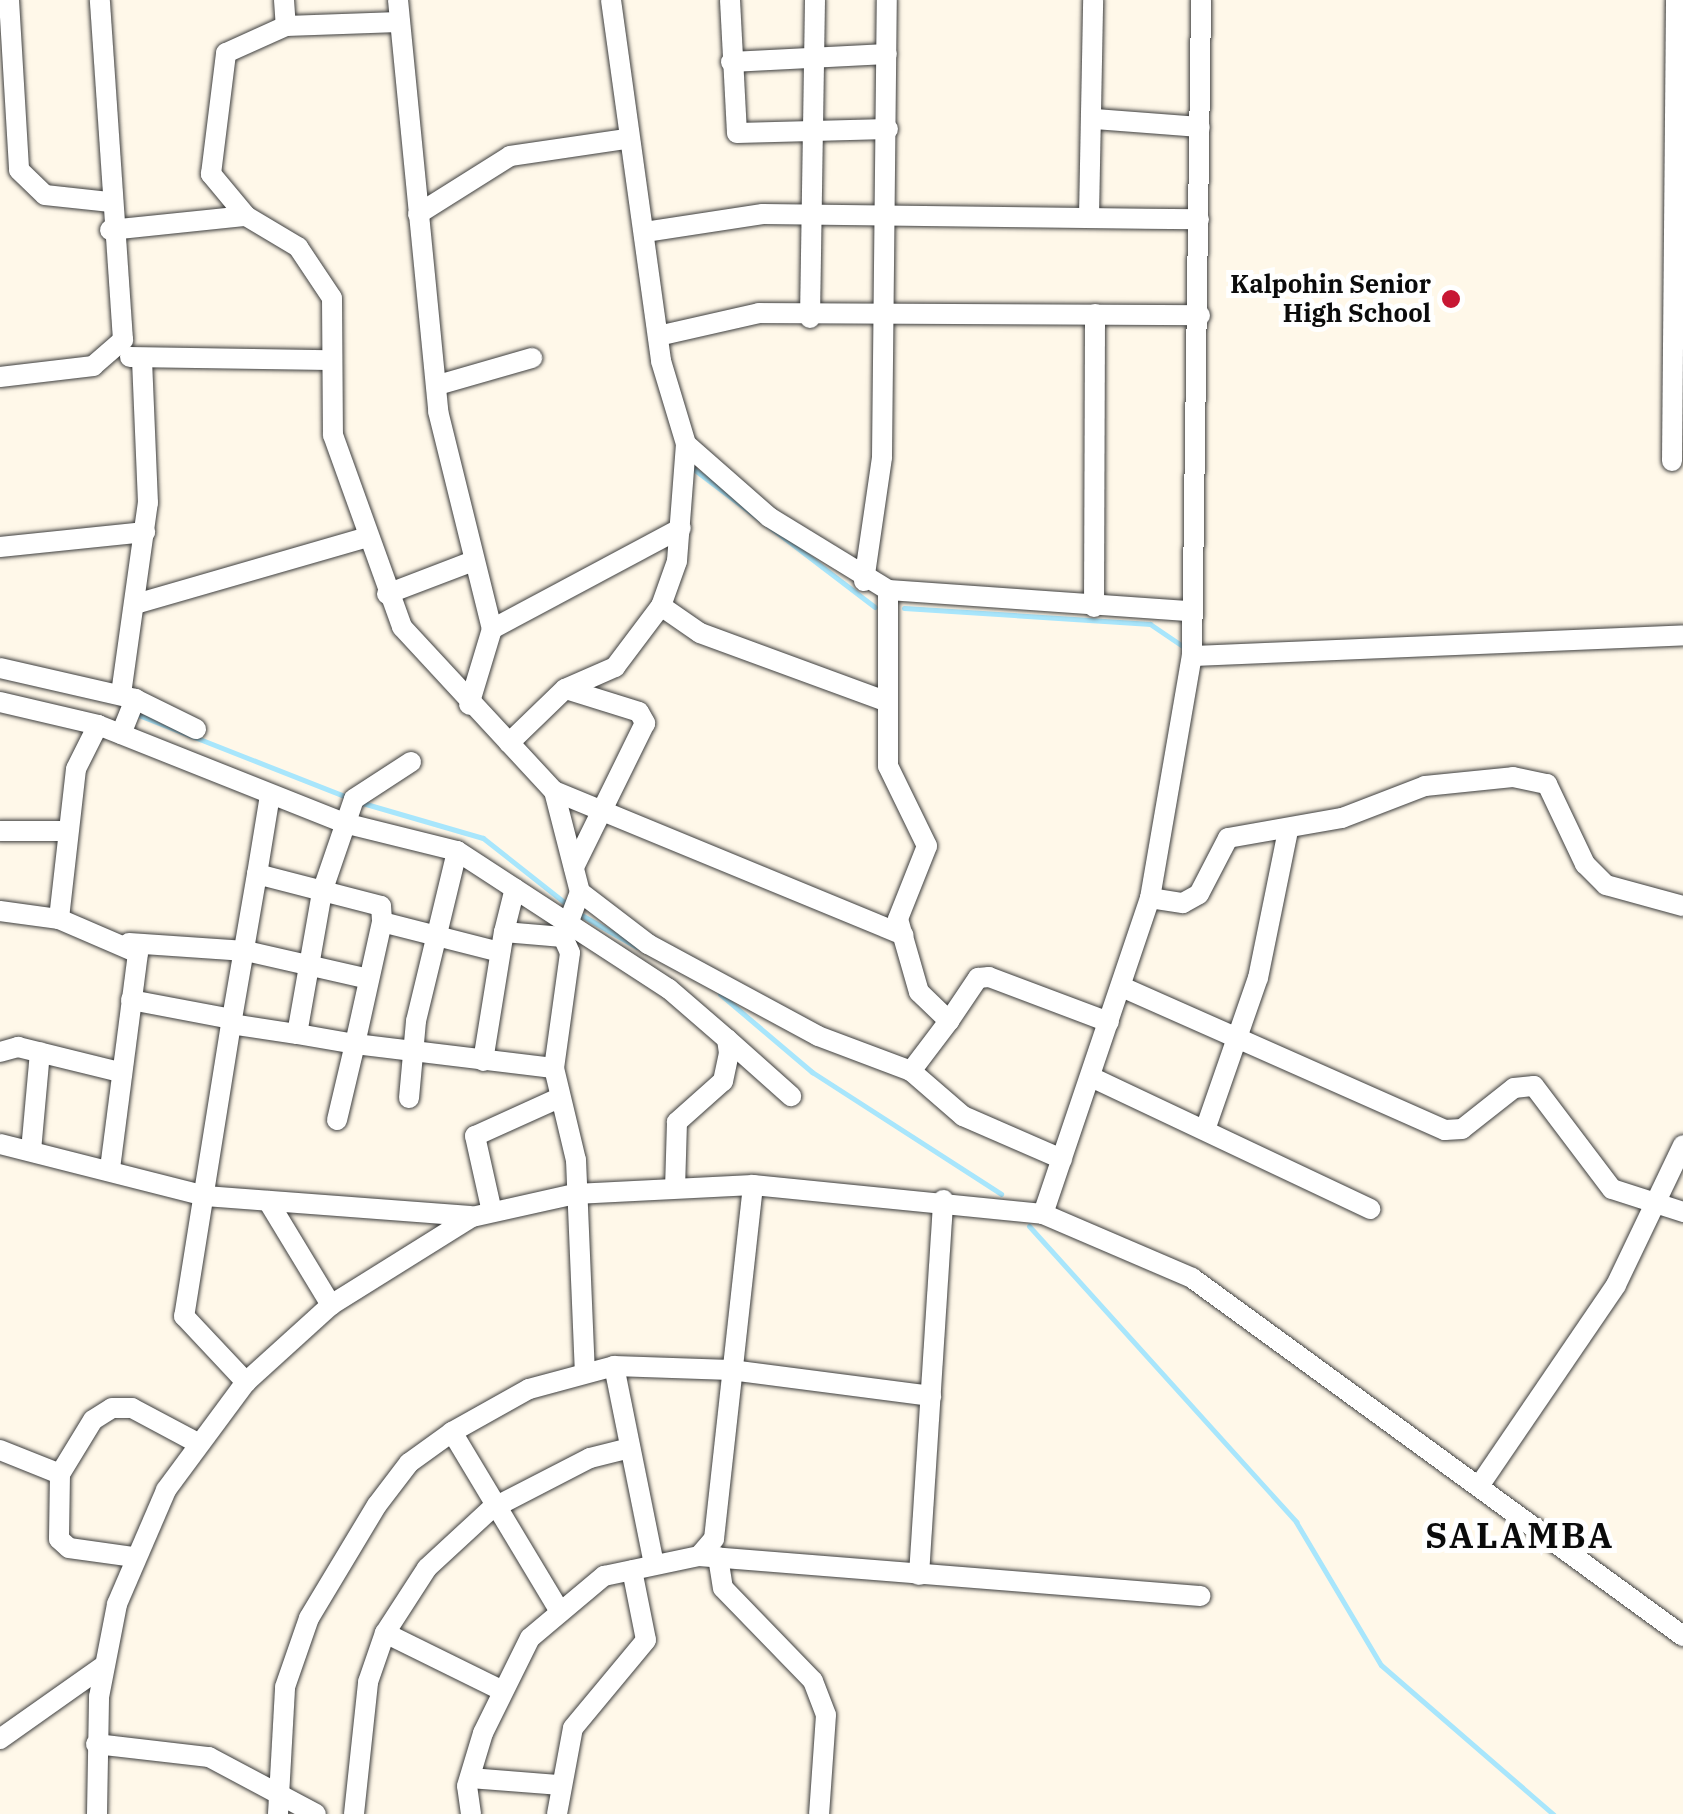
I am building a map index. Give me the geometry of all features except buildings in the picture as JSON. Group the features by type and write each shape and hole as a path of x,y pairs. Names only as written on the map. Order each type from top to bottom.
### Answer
{"street":[{"path":"4,0 19,170 46,195 109,202"},
{"path":"100,0 119,352"},
{"path":"284,0 286,26"},
{"path":"398,0 438,385 471,562 492,629 469,705"},
{"path":"509,743 565,689 615,667 662,606 682,528 686,444 658,336 626,139 611,0"},
{"path":"730,0 737,133 815,127 888,129"},
{"path":"810,318 815,0"},
{"path":"864,580 882,457 888,214 887,0"},
{"path":"1089,217 1095,119 1093,0"},
{"path":"1043,1214 1150,898 1192,656 1200,314 1201,0"},
{"path":"1672,461 1676,0"},
{"path":"246,216 211,174 226,53 286,26 399,22"},
{"path":"732,62 887,54"},
{"path":"1095,119 1200,127"},
{"path":"418,214 510,156 626,139"},
{"path":"644,232 763,214 1199,219"},
{"path":"110,230 246,216 272,225 319,274 332,298 333,435 364,538 387,594 427,662 554,791 606,816 903,935"},
{"path":"658,336 758,313 810,318 886,310 1200,314"},
{"path":"1094,607 1095,314"},
{"path":"119,352 142,362 330,360"},
{"path":"0,377 93,366 119,352"},
{"path":"438,385 532,358"},
{"path":"127,711 145,532 142,362"},
{"path":"686,444 769,517 864,580 888,590 1094,607 1191,610"},
{"path":"492,629 682,528"},
{"path":"0,547 145,532"},
{"path":"139,604 364,538"},
{"path":"387,594 471,562"},
{"path":"888,590 882,700 888,766 927,846 900,906 903,935 919,992 949,1021"},
{"path":"662,606 700,633 882,700"},
{"path":"1192,656 1683,635"},
{"path":"0,668 127,711 196,728"},
{"path":"565,689 644,716 606,816 574,867"},
{"path":"0,702 98,725"},
{"path":"59,920 76,769 98,725 127,711"},
{"path":"127,711 270,795 348,811 457,851 515,888 570,914 637,937 818,1036 911,1071 963,1116 1062,1159"},
{"path":"297,1034 322,892 348,811 411,762"},
{"path":"1150,898 1183,904 1198,894 1228,838 1288,830 1425,786 1513,777 1546,784 1585,864 1606,885 1683,906"},
{"path":"554,791 574,867 570,953 554,1068 556,1099 576,1160 585,1372"},
{"path":"246,1382 184,1316 270,795"},
{"path":"1206,1127 1237,1037 1288,830"},
{"path":"0,831 67,831"},
{"path":"409,1098 436,933 457,851"},
{"path":"257,874 381,906 382,922 337,1120"},
{"path":"483,1061 515,888"},
{"path":"0,911 59,920 129,943 246,950 306,968 369,979"},
{"path":"382,922 502,942 570,914"},
{"path":"570,914 669,989 791,1096"},
{"path":"110,1170 116,1071 139,970 129,943"},
{"path":"911,1071 978,978 988,977 1109,1022"},
{"path":"1122,988 1445,1130 1462,1129 1514,1088 1534,1086 1612,1189 1683,1212"},
{"path":"131,1000 414,1058 554,1068"},
{"path":"675,1188 677,1122 723,1081 727,1040"},
{"path":"0,1052 40,1052 116,1071"},
{"path":"31,1151 40,1052"},
{"path":"1090,1077 1206,1127 1370,1209"},
{"path":"482,1214 475,1136 556,1099"},
{"path":"0,1144 205,1196 268,1201 482,1214 575,1194 753,1185 943,1200 1043,1214 1192,1278 1683,1636"},
{"path":"1479,1486 1606,1302 1659,1205 1683,1145"},
{"path":"753,1185 731,1370 723,1514 708,1556 723,1588 812,1681 826,1715 819,1814"},
{"path":"918,1575 943,1200"},
{"path":"268,1201 331,1305"},
{"path":"98,1814 96,1744 102,1667 134,1557 196,1442 246,1382 331,1305 482,1214"},
{"path":"278,1814 285,1687 309,1618 376,1504 409,1463 452,1432 529,1389 614,1366 731,1370 932,1396"},
{"path":"614,1366 627,1449 654,1564"},
{"path":"134,1557 60,1539 60,1474 92,1420 112,1408 132,1408 196,1442"},
{"path":"452,1432 492,1509 557,1607"},
{"path":"354,1814 363,1707 385,1633 427,1568 492,1509 590,1458 627,1449"},
{"path":"0,1450 60,1474"},
{"path":"471,1814 470,1778 499,1689 557,1607 632,1570 708,1556 1200,1596"},
{"path":"557,1814 558,1785 573,1728 646,1640 632,1570"},
{"path":"385,1633 499,1689"},
{"path":"0,1739 102,1667"},
{"path":"96,1744 209,1756 278,1789 316,1814"},
{"path":"470,1778 558,1785"}],"waterway":[{"path":"691,467 875,607"},
{"path":"904,608 1150,624 1184,647"},
{"path":"136,714 349,798"},
{"path":"359,802 483,838 569,906"},
{"path":"578,913 637,947"},
{"path":"720,994 812,1072 1001,1194"},
{"path":"1029,1226 1296,1522 1381,1665 1553,1814"}],"place":[{"name":"Kalpohin Senior High School","path":"1451,299"}],"district":[{"name":"SALAMBA","path":"1520,1535"}]}
